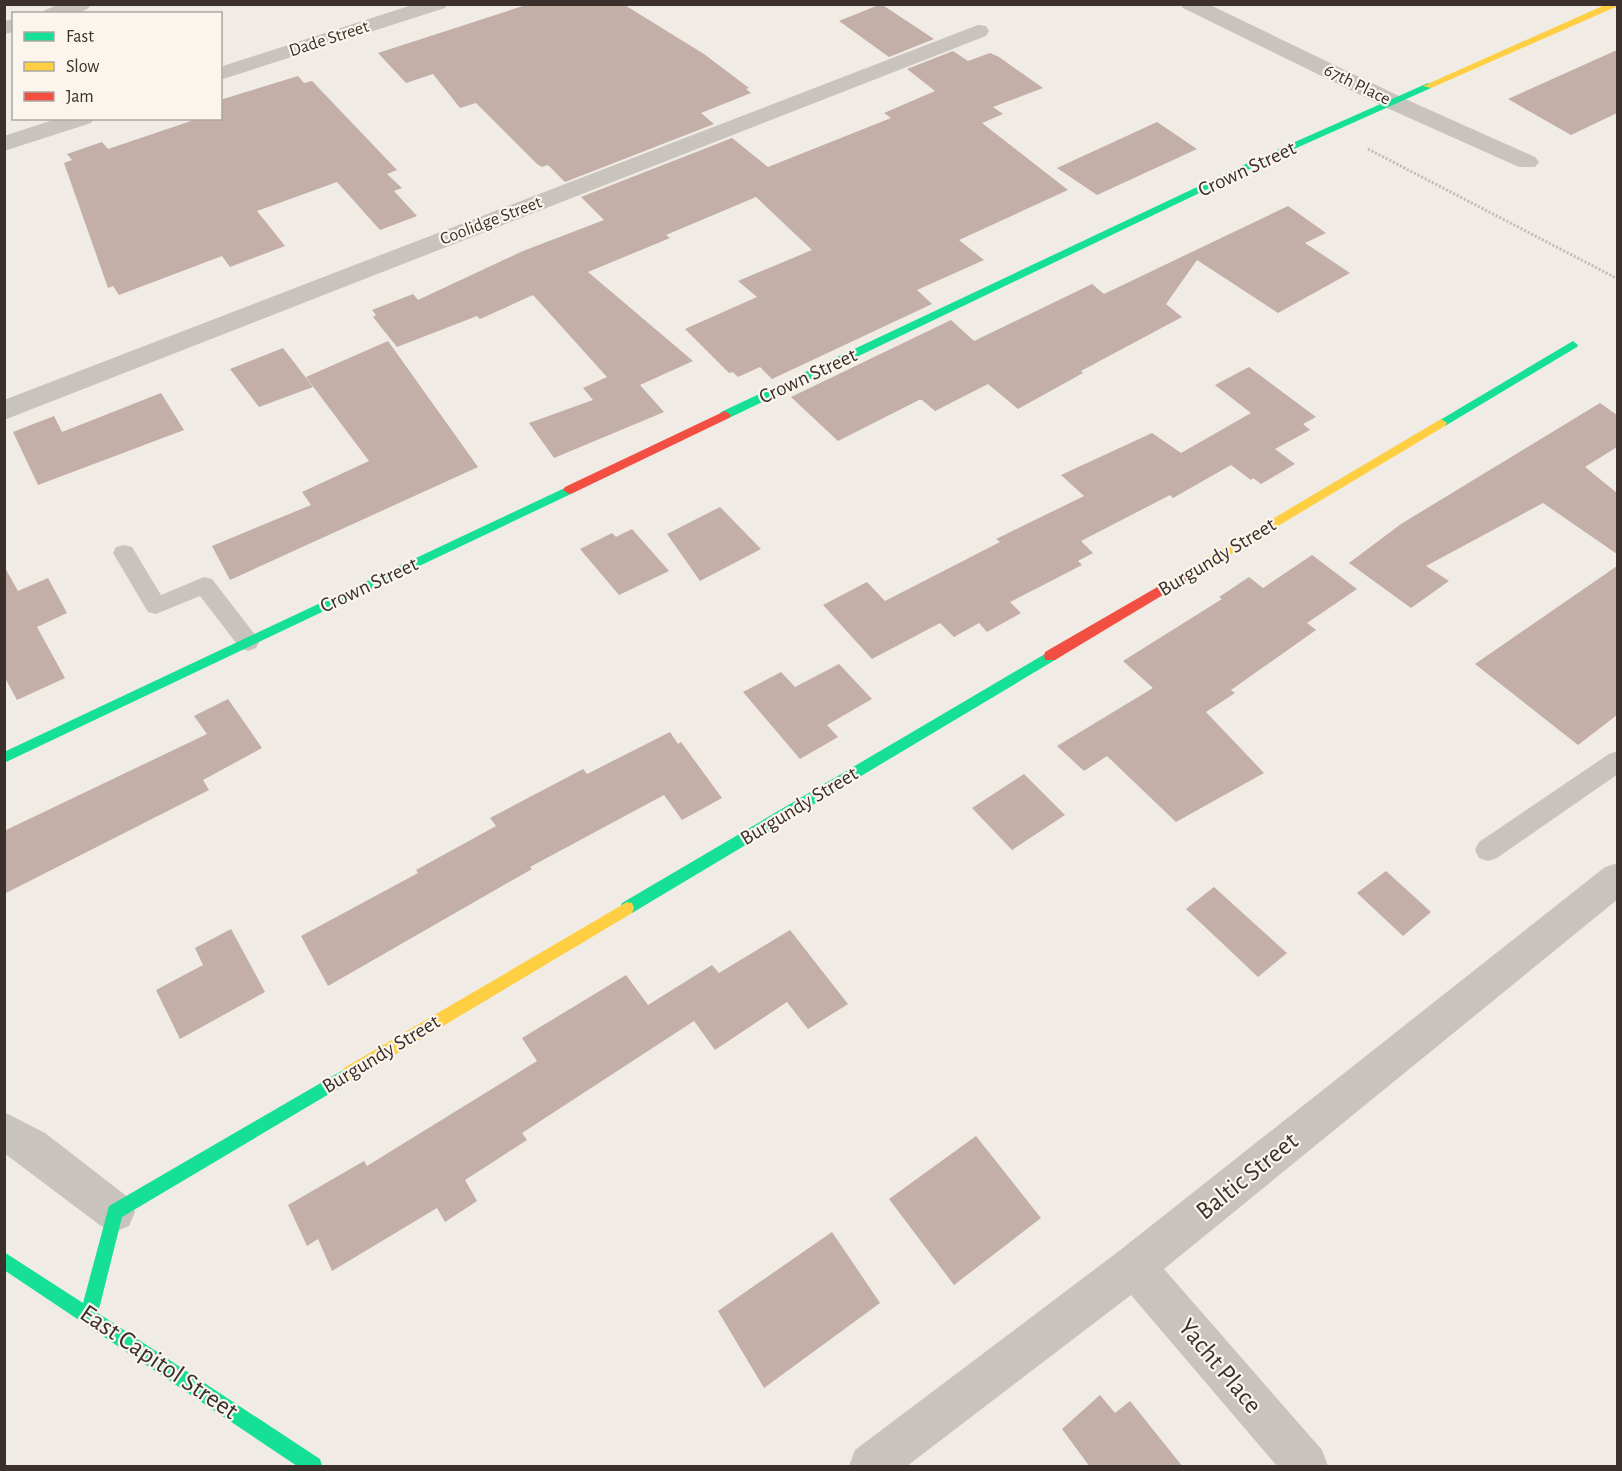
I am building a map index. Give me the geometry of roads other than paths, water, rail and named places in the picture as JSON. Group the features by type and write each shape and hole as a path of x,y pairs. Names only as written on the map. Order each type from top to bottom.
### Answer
{"street":[{"path":"58,12 82,4"},
{"name":"Dade Street","path":"222,73 438,4"},
{"name":"67th Place","path":"1190,4 1395,104 1527,162"},
{"name":"Crown Street","path":"4,758 1253,164 1395,104 1615,4"},
{"name":"Coolidge Street","path":"4,411 978,32"},
{"path":"4,144 76,120"},
{"name":"Burgundy Street","path":"115,1212 1573,345"},
{"name":"Baltic Street","path":"871,1467 1134,1266 1617,878"},
{"path":"4,1131 31,1148 115,1212 89,1315"},
{"name":"East Capitol Street","path":"4,1260 313,1467"},
{"name":"Yacht Place","path":"1134,1266 1306,1467"}],"lane":[{"path":"124,553 156,606 204,585 248,642"},
{"path":"1488,850 1617,761"}]}
